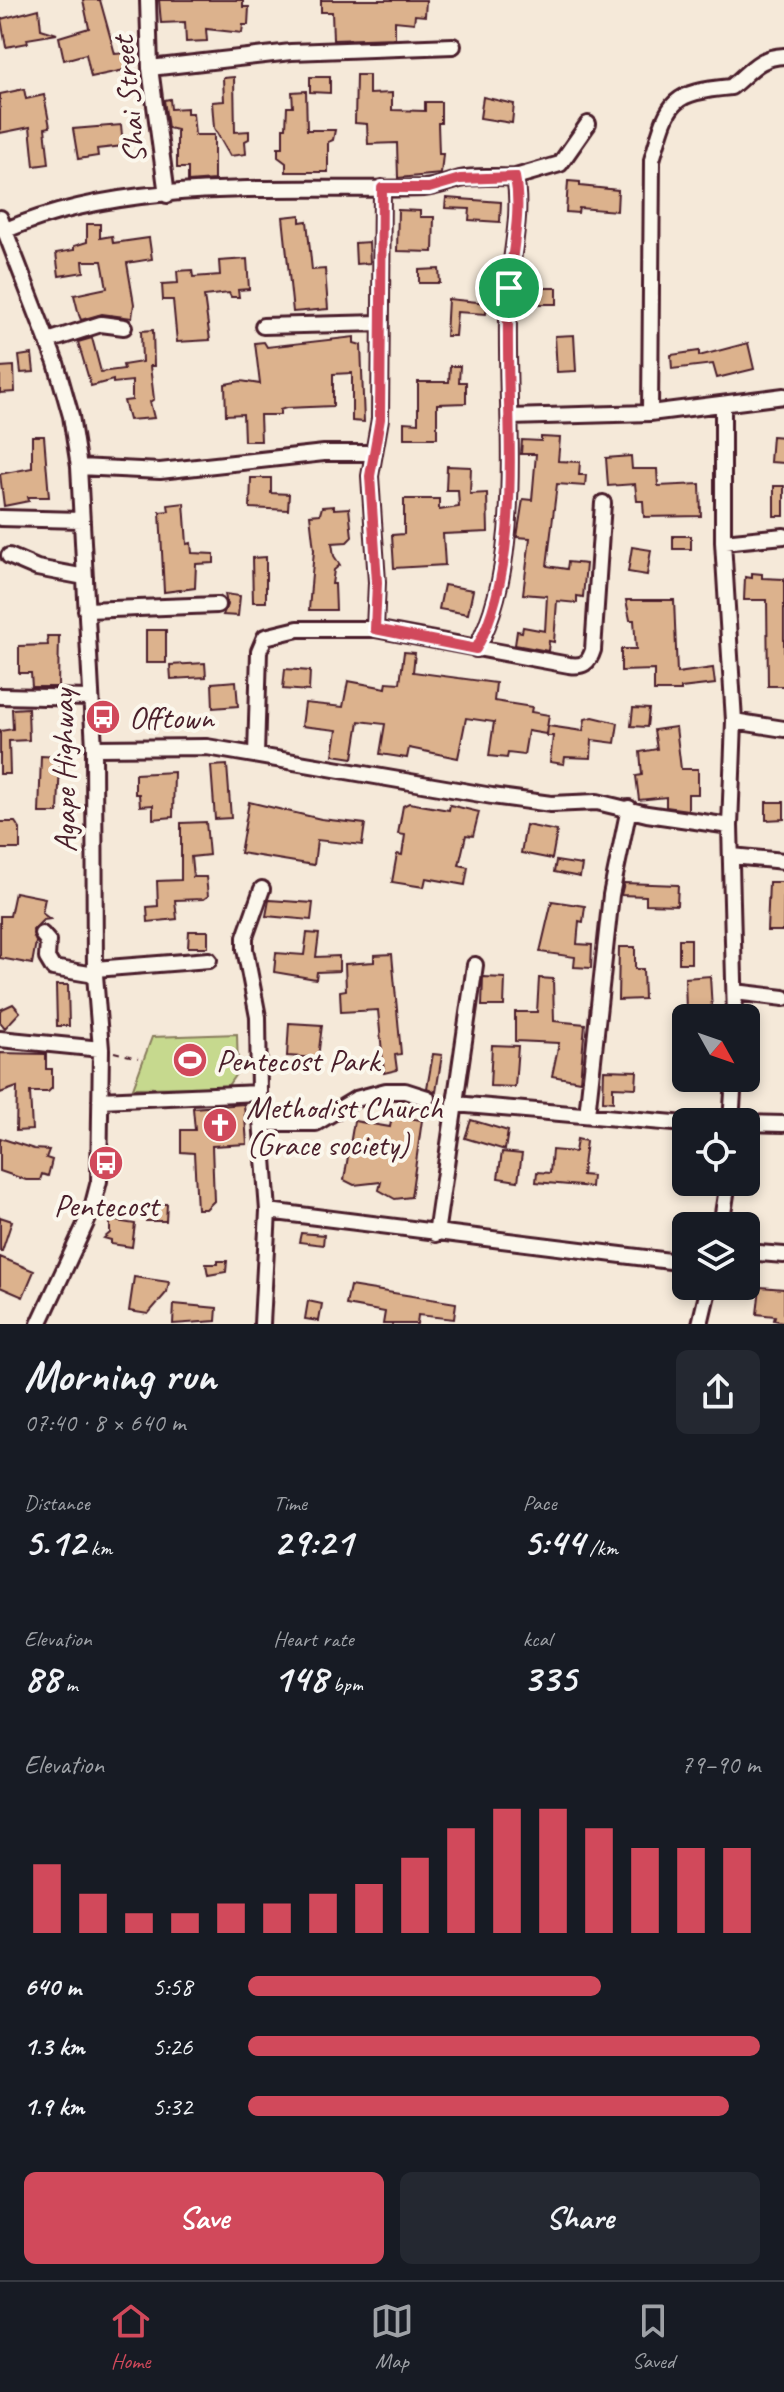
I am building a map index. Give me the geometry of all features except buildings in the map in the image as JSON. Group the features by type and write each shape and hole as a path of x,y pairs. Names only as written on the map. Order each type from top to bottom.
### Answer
{"street":[{"name":"Shai Street","path":"148,0 150,68 167,195"},
{"path":"150,68 291,52 453,46"},
{"path":"650,413 652,160 663,125 680,96 731,87 749,67 766,59 784,56"},
{"path":"3,224 86,203 167,195 429,188 460,179 515,177 560,164 588,124"},
{"path":"476,649 489,624 498,587 510,417 509,288 518,207 515,177"},
{"path":"375,629 377,582 370,476 380,419 382,188"},
{"name":"Agape Highway","path":"3,224 66,393 79,467 94,748 95,972 101,1049 99,1181 91,1212 39,1324"},
{"path":"263,326 381,323"},
{"path":"48,341 101,324 124,327"},
{"path":"510,417 650,413 784,396"},
{"path":"723,404 723,542 734,721 730,826 735,1004"},
{"path":"79,467 160,471 309,454 373,453"},
{"path":"256,755 257,670 265,637 298,629 375,629 569,665 580,666 587,662 593,650 603,503"},
{"path":"0,518 82,520"},
{"path":"723,542 784,536"},
{"path":"9,556 37,568 85,577"},
{"path":"86,610 217,605"},
{"path":"0,696 91,698"},
{"path":"734,721 784,729"},
{"path":"94,748 207,747 492,796 551,804 597,802 730,826"},
{"path":"587,1115 611,895 629,808"},
{"path":"732,856 784,861"},
{"path":"262,889 245,937 258,1017 259,1093 268,1211 262,1324"},
{"path":"42,934 48,941 47,958 53,968 95,972 209,960"},
{"path":"436,1234 475,965"},
{"path":"735,992 784,998"},
{"path":"0,1039 101,1049"},
{"path":"261,1123 316,1123 356,1099 386,1091 405,1091 427,1098"},
{"path":"100,1100 259,1093"},
{"path":"455,1104 587,1115 628,1122 672,1124"},
{"path":"760,1123 784,1124"},
{"path":"268,1211 672,1261"},
{"path":"760,1253 784,1255"},
{"path":"700,1324 706,1300"}],"path":[{"path":"101,1049 138,1058"}],"green space":[{"name":"Pentecost Park","path":"237,1034 238,1071 227,1087 133,1088 152,1037"}],"place":[{"name":"Offtown","path":"103,717"},
{"name":"Pentecost Park","path":"190,1060"},
{"name":"Methodist Church (Grace society)","path":"220,1125"},
{"name":"Pentecost","path":"106,1163"}],"route":[{"path":"515,177 518,207 509,288 507,497 504,546 495,607 489,624 476,649 375,629 377,582 370,466 380,419 382,188 429,188 460,179 515,177"}]}
